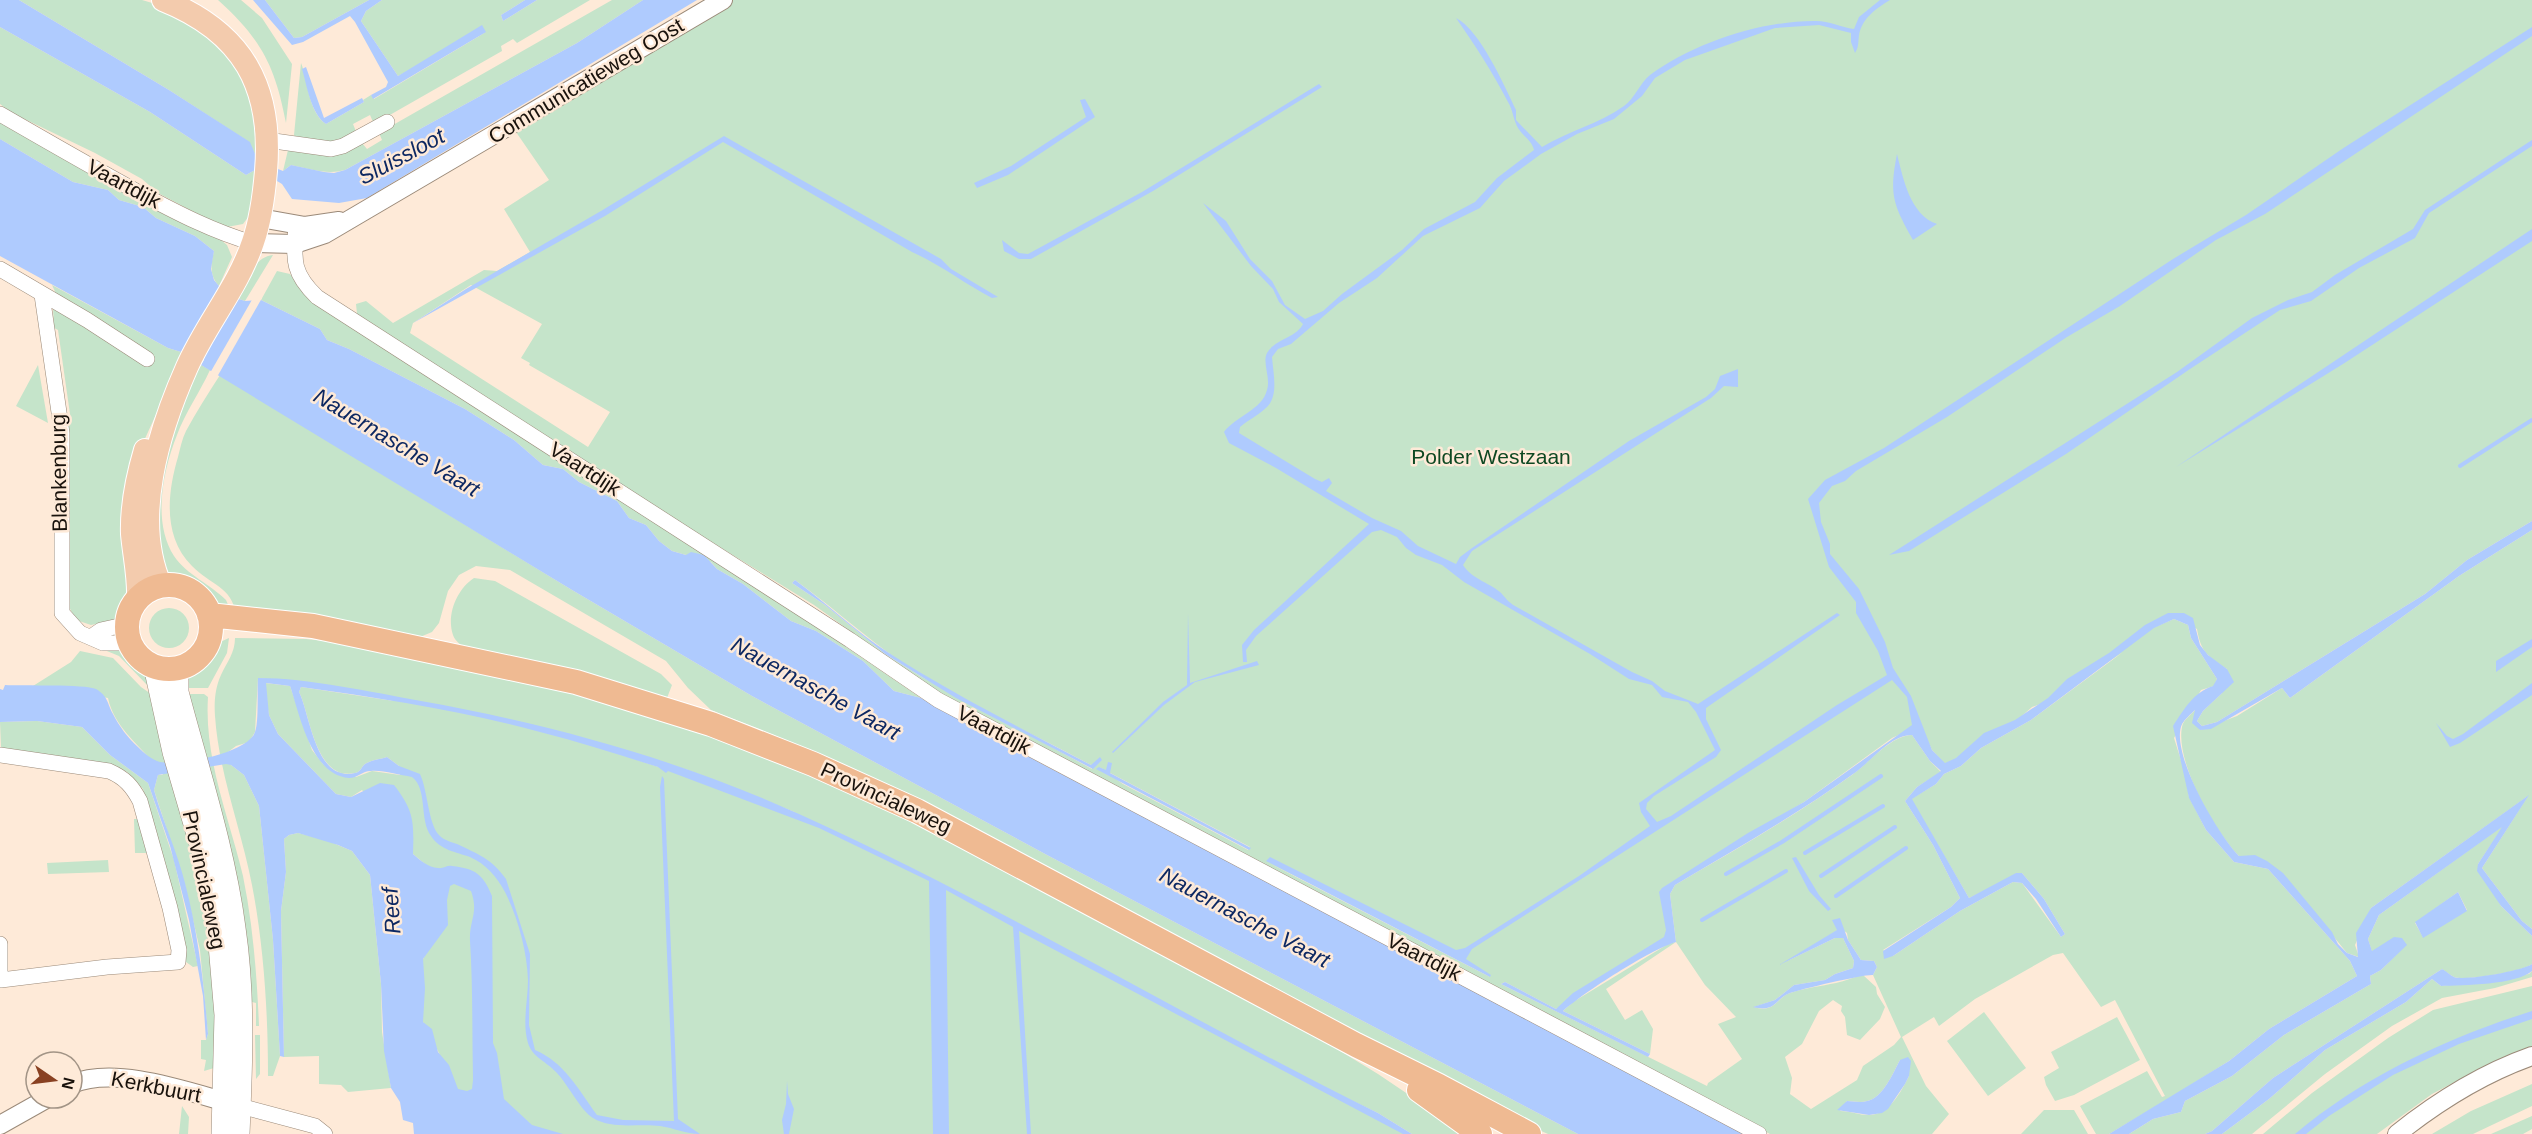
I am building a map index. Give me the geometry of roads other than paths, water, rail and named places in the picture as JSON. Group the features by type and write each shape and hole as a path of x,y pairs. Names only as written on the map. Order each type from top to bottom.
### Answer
{"highway":[{"path":"171,585 190,591 205,605 210,625 203,652 196,659 178,668 154,666 140,657 129,634 129,615 138,599 148,591 161,586 171,585"},
{"name":"Provincialeweg","path":"210,625 224,618 313,626 576,682 711,724 813,764 917,811 1356,1046 1439,1086 1529,1134"},
{"name":"Provincialeweg","path":"1356,1046 1480,1134"}],"main road":[{"path":"138,599 132,532 136,485 157,419 177,379 187,366 234,285 253,243 260,218 266,160 267,127 260,93 252,73 237,51 205,20 190,10 163,0"},
{"path":"161,586 151,559 149,532 152,488 168,419 187,366"},
{"name":"Provincialeweg","path":"154,666 173,752 204,858 217,921 231,1104 239,1134"},
{"name":"Provincialeweg","path":"178,668 178,692 227,879 235,927 241,988 231,1104 222,1134"}],"street":[{"name":"Communicatieweg Oost","path":"253,243 295,244 317,238 723,0"},
{"name":"Vaartdijk","path":"0,114 181,214 222,234 253,243"},
{"path":"266,160 343,146 387,122"},
{"name":"Communicatieweg Oost","path":"260,218 296,225 321,225 355,216"},
{"name":"Vaartdijk","path":"296,225 298,276 317,297 840,633 938,700 1759,1134"},
{"path":"0,269 87,320 147,359"},
{"name":"Blankenburg","path":"42,295 62,433 60,606 74,630 91,638 101,630 129,634"},
{"path":"0,755 110,771 123,777 133,788 140,801 170,908 179,950 178,962 107,967 1,980 0,944"},
{"path":"2397,1134 2486,1076 2532,1056"},
{"name":"Kerkbuurt","path":"84,1081 97,1077 111,1077 177,1089 231,1104"},
{"path":"231,1104 310,1124 325,1134"},
{"path":"0,1125 27,1110"}],"water":[{"name":"Sluissloot","path":"0,0 19,0 169,90 250,142 258,161 283,171 291,165 334,173 345,170 577,43 643,0 697,0 367,198 339,203 292,199 282,184 257,169 246,175 150,112 0,27"},
{"path":"253,0 265,0 294,38 302,37 369,0 382,0 366,11 361,21 398,76 482,25 486,32 373,99 371,95 386,87 388,82 350,16 303,42 292,45"},
{"path":"525,0 537,0 503,21 501,15"},
{"path":"1880,0 1890,0 1875,10 1863,23 1855,53 1851,33 1819,25 1775,28 1685,60 1655,78 1642,96 1614,119 1577,134 1541,154 1504,181 1480,208 1423,236 1377,278 1339,303 1291,344 1278,349 1272,357 1274,390 1271,402 1264,410 1240,427 1239,433 1315,479 1322,482 1329,478 1332,483 1326,491 1372,518 1401,531 1418,546 1456,564 1460,557 1472,548 1629,441 1706,397 1715,389 1720,376 1738,369 1738,387 1724,386 1711,398 1472,551 1463,565 1471,574 1500,592 1515,606 1652,681 1665,691 1698,704 1837,613 1840,615 1706,708 1706,719 1721,750 1716,757 1654,796 1647,803 1646,809 1657,822 1671,816 1837,705 1887,675 1878,651 1856,613 1856,602 1829,567 1808,499 1825,480 1884,448 2173,259 2246,215 2342,149 2532,27 2532,36 2265,214 2216,240 2120,306 2067,337 1947,417 1856,471 1845,481 1832,486 1819,503 1821,522 1830,544 1830,554 1859,589 1885,642 1893,668 1911,696 1932,750 1945,763 1956,758 1984,733 2015,720 2048,698 2067,679 2109,653 2145,625 2168,613 2184,613 2193,618 2200,645 2208,655 2227,669 2234,682 2203,711 2197,721 2202,726 2217,722 2425,594 2467,560 2532,521 2532,530 2459,576 2290,698 2282,688 2211,729 2200,730 2192,723 2195,710 2182,724 2180,737 2189,773 2198,793 2230,846 2239,856 2255,855 2283,873 2332,932 2338,944 2347,953 2358,957 2356,933 2371,908 2529,795 2482,868 2522,921 2532,929 2532,936 2501,906 2477,871 2478,864 2502,827 2379,915 2368,939 2372,951 2394,937 2402,938 2407,945 2381,970 2370,976 2371,984 2284,1035 2232,1076 2185,1101 2181,1112 2153,1119 2129,1134 2109,1134 2229,1061 2269,1029 2357,976 2350,961 2268,869 2234,862 2206,830 2189,798 2173,726 2190,702 2200,692 2213,686 2217,679 2191,638 2188,625 2174,619 2154,628 2031,720 1981,748 1961,766 1944,774 1936,784 1912,799 1969,898 2016,873 2022,873 2044,899 2065,934 2061,937 2036,899 2022,883 2013,882 1960,911 1893,956 1884,959 1883,951 1951,907 1960,898 1933,845 1905,801 1917,787 1941,771 1930,761 1912,735 1904,736 1882,749 1856,772 1812,802 1675,885 1670,894 1676,942 1618,972 1563,1011 1650,1054 1648,1057 1501,984 1505,982 1556,1009 1573,993 1664,937 1666,930 1659,892 1662,888 1748,833 1804,802 1912,725 1907,697 1892,680 1472,949 1466,959 1491,975 1490,977 1266,861 1270,857 1456,950 1465,948 1579,876 1650,826 1641,812 1639,803 1715,750 1696,712 1688,702 1662,697 1652,685 1629,679 1464,582 1442,565 1416,555 1397,537 1381,530 1372,532 1256,636 1246,650 1247,662 1243,662 1242,645 1254,630 1369,524 1276,468 1229,443 1224,432 1260,403 1267,390 1265,361 1267,353 1300,329 1303,324 1279,302 1273,289 1251,266 1203,203 1226,221 1250,259 1272,281 1285,305 1305,319 1323,311 1342,294 1402,250 1424,229 1475,202 1497,178 1534,150 1518,128 1510,105 1490,70 1456,18 1474,34 1490,59 1516,110 1516,120 1542,147 1624,106 1650,75 1667,63 1707,44 1750,30 1793,22 1819,21 1854,29 1859,17"},
{"path":"306,67 324,118 362,98 364,102 326,124 317,114 310,99 302,69"},
{"path":"1319,84 1322,87 1153,191 1031,259 1019,259 1004,251 1002,240 1019,253 1028,254 1142,192"},
{"path":"1085,99 1095,117 1008,175 977,188 974,183 1011,166 1086,117 1080,100"},
{"path":"724,136 941,259 951,269 998,297 992,298 982,293 723,142 605,216 413,323 466,289"},
{"name":"Nauernasche Vaart","path":"0,139 73,182 108,190 119,200 143,207 156,218 195,236 214,251 211,269 214,280 219,286 239,299 261,300 320,329 327,340 465,409 514,440 543,465 563,469 579,482 617,501 629,518 646,525 659,541 672,551 686,555 691,552 704,555 717,569 743,584 791,621 816,631 863,661 894,691 921,698 1046,766 1313,903 1440,974 1565,1036 1748,1134 1578,1134 1047,855 752,696 572,590 201,365 204,360 183,349 181,352 168,348 0,256"},
{"path":"2532,140 2532,146 2429,213 2415,238 2359,268 2311,301 2280,310 2066,454 1909,551 1889,555 2177,372 2252,318 2288,300 2312,292 2335,275 2413,229 2425,210"},
{"path":"1897,154 1905,184 1914,204 1920,213 1937,224 1913,240 1894,199 1893,180"},
{"path":"2532,229 2532,241 2343,364 2176,467"},
{"path":"795,580 877,645 938,683 1091,765 1100,757 1102,760 1093,769 956,698 885,654 825,605 792,583"},
{"path":"1188,613 1190,683 1257,661 1259,665 1195,682 1164,705 1113,753 1163,702 1187,685"},
{"path":"2532,639 2532,647 2496,672 2496,661"},
{"name":"Reef","path":"258,678 318,683 361,690 518,721 614,746 754,795 873,848 1018,922 1378,1113 1412,1134 1403,1134 1019,931 1031,1134 1027,1134 1013,927 946,890 949,1134 933,1134 929,881 819,828 668,771 666,773 658,767 614,753 511,724 451,711 301,687 299,692 316,744 331,768 342,773 355,773 367,763 387,757 399,766 420,774 433,824 440,836 484,858 495,866 506,879 530,954 529,1025 535,1050 563,1069 597,1115 623,1120 674,1121 660,787 662,776 664,779 678,1119 700,1134 652,1125 617,1125 601,1122 588,1114 561,1077 530,1048 525,1028 528,980 524,946 510,902 495,876 476,860 449,850 435,841 427,829 420,789 412,777 368,771 349,778 336,774 325,766 309,742 290,686 266,683 269,715 278,734 336,794 351,797 380,783 394,785 406,802 411,817 413,854 434,867 452,866 473,871 485,882 492,896 493,1043 497,1053 504,1099 532,1125 563,1134 414,1134 413,1123 403,1120 400,1102 391,1088 384,1051 381,984 370,875 352,851 298,833 284,839 286,872 281,911 284,1057 280,1056 273,940 259,806 244,775 231,765 158,775 154,790 182,871 197,939 208,1034 206,1040 203,996 189,920 170,846 148,783 110,755 82,727 37,721 0,722 0,689 3,690 5,685 90,687 103,694 124,732 151,758 170,763 197,760 227,752 250,739 256,727","holes":["454,884 471,891 474,905 470,934 473,1080 472,1089 467,1091 458,1089 449,1065 438,1052 432,1029 423,1022 425,988 423,959 448,925 447,900 450,886"]},
{"path":"2532,683 2532,695 2460,743 2450,747 2436,723 2447,736 2453,739"},
{"path":"1108,762 1112,763 1110,773 1251,848 1249,850 1096,769 1099,767 1106,770"},
{"path":"1796,857 1819,895 1831,909 1828,911 1809,891 1792,858"},
{"path":"2458,892 2467,911 2423,938 2415,922"},
{"path":"1840,918 1848,940 1861,960 1874,961 1877,967 1873,975 1790,993 1771,1007 1753,1007 1775,1000 1794,985 1825,980 1853,968 1854,961 1843,938 1835,938 1779,965 1837,930 1832,920"},
{"path":"2532,964 2532,971 2524,976 2502,982 2441,986 2432,979 2406,1002 2325,1050 2269,1099 2222,1134 2205,1134 2212,1131 2273,1078 2442,969 2454,977 2469,978 2506,972"},
{"path":"2532,1011 2532,1019 2459,1044 2393,1075 2329,1116 2306,1134 2295,1134 2349,1094 2408,1061 2469,1033"},
{"path":"1908,1057 1911,1061 1909,1076 1888,1109 1882,1113 1869,1115 1837,1110 1847,1101 1865,1102 1873,1099 1883,1090 1900,1060"},
{"path":"787,1081 788,1094 794,1109 789,1134 784,1134 782,1120 786,1104"}],"waterway":[{"path":"2460,466 2532,420"},
{"path":"1726,874 1782,842 1881,776"},
{"path":"1805,853 1883,806"},
{"path":"1821,876 1895,827"},
{"path":"1836,896 1906,848"},
{"path":"1702,920 1786,871"}],"park label":[{"name":"Polder Westzaan","path":"1491,457"}]}
